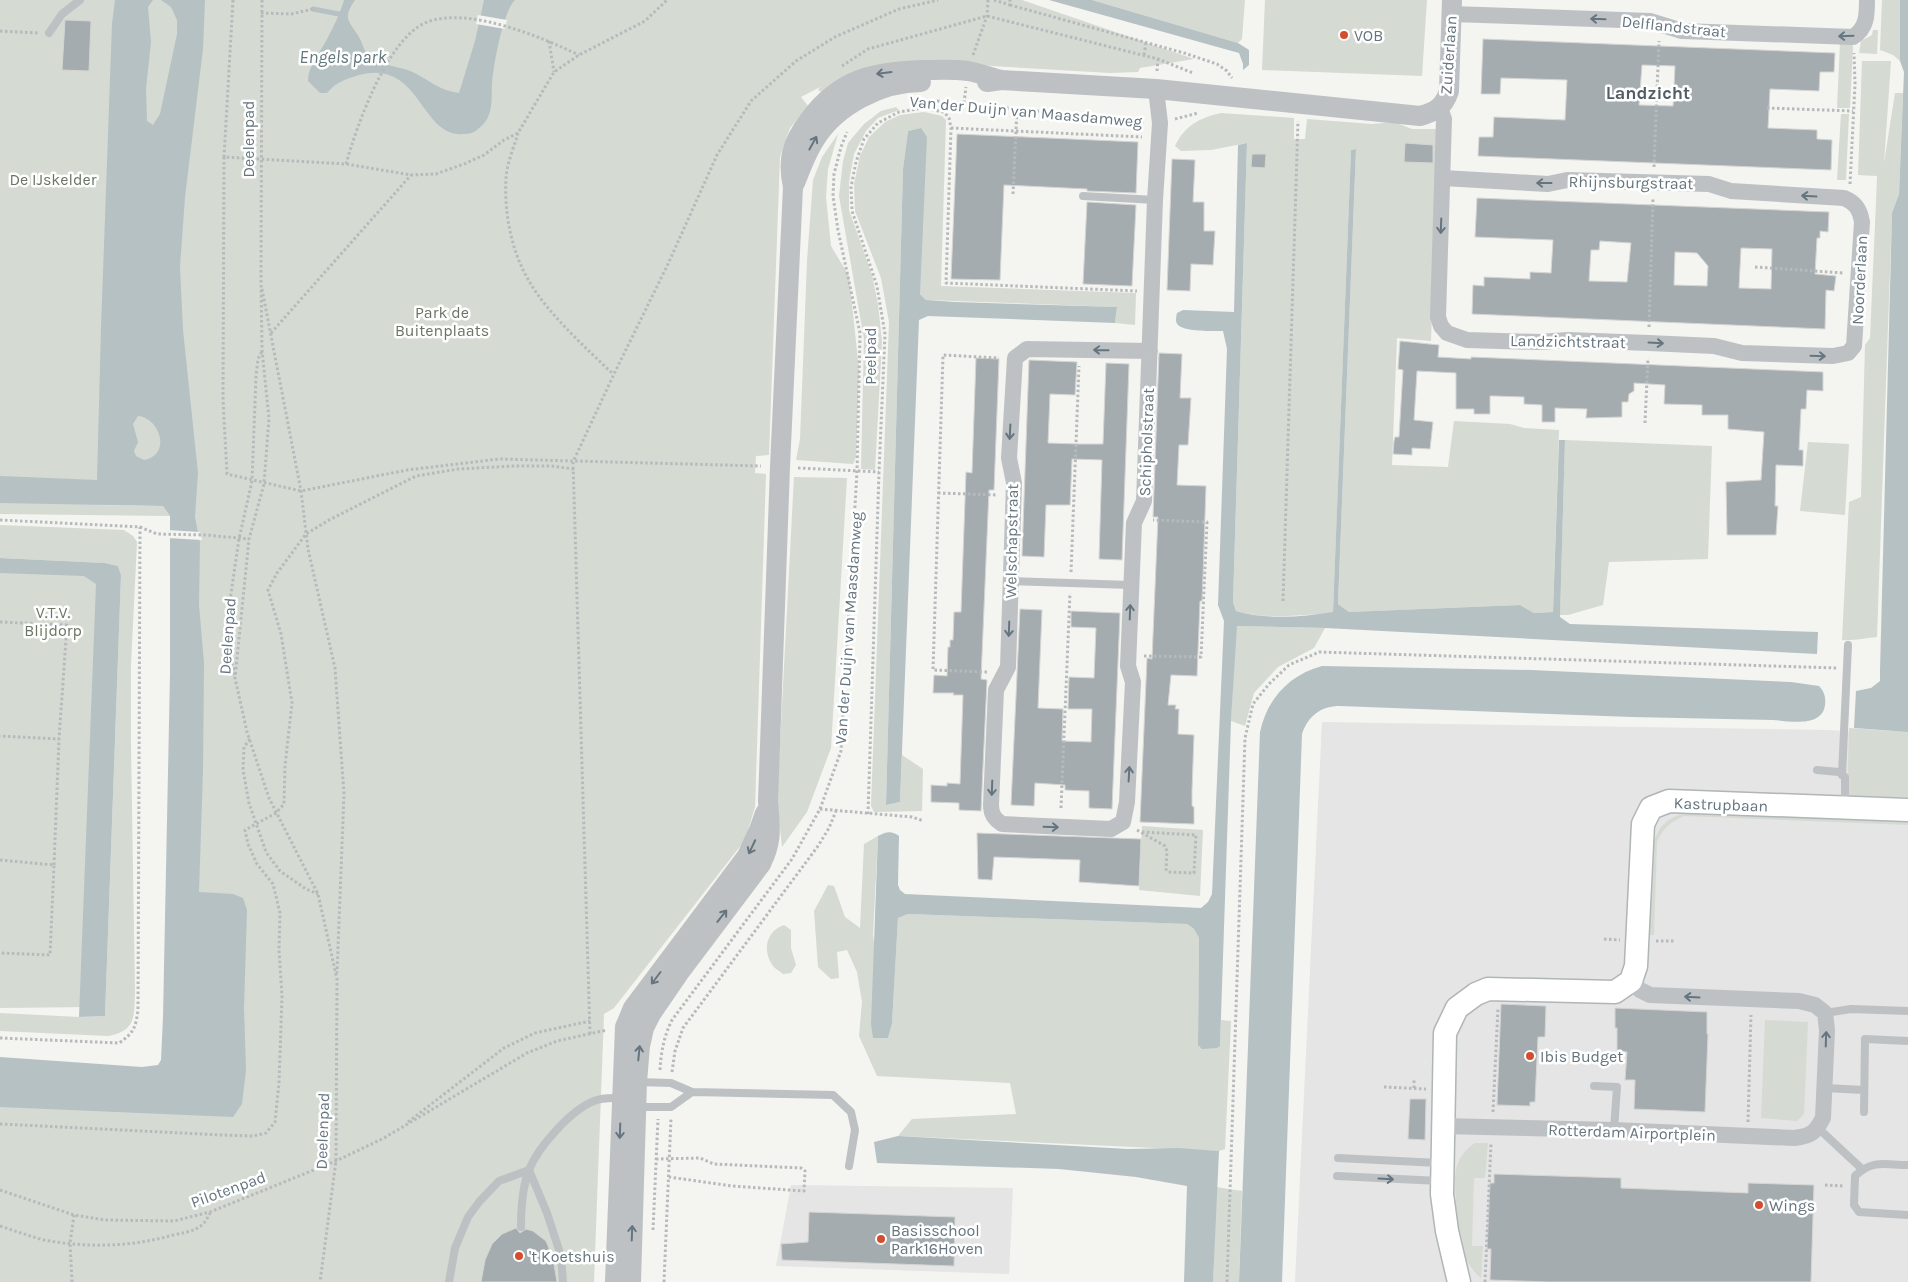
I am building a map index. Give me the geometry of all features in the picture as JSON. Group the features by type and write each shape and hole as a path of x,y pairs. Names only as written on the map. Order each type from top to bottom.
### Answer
{"main road":[{"name":"Kastrupbaan","path":"1631,981 1636,966 1643,824 1651,808 1669,801 1908,810"},
{"path":"1459,1282 1447,1232 1442,1194 1445,1033 1457,1008 1476,994 1488,989 1615,992 1631,981"}],"street":[{"path":"1853,37 1864,27 1867,16 1867,0"},
{"name":"Delflandstraat","path":"1452,7 1650,21 1682,30 1853,37"},
{"name":"Zuiderlaan","path":"1440,108 1447,99 1449,91 1452,7"},
{"name":"Van der Duijn van Maasdamweg","path":"631,1282 629,1102 637,1082 640,1046 635,1028 633,1008 747,856 759,830 768,801 780,466 793,187 790,161 795,143 804,125 816,109 858,79 878,73 934,70 968,71 1001,80"},
{"name":"Van der Duijn van Maasdamweg","path":"793,187 815,138 830,120 863,98 881,89 902,84 924,82 966,84 1001,80 1156,89 1420,116 1440,108"},
{"name":"Schipholstraat","path":"1123,822 1127,802 1133,682 1128,666 1128,656 1134,523 1144,501 1159,130 1156,89"},
{"path":"1440,108 1444,119 1443,178"},
{"name":"Rhijnsburgstraat","path":"1443,178 1548,184 1567,180 1709,184 1731,191 1844,198 1853,202"},
{"name":"Landzichtstraat","path":"1443,178 1438,317 1441,326 1447,333 1467,340 1539,342 1568,340 1714,346 1742,353 1833,356 1848,353"},
{"name":"Noorderlaan","path":"1848,353 1854,346 1856,337 1862,222 1860,212 1853,202"},
{"path":"1015,358 1027,349 1150,351"},
{"name":"Welschapstraat","path":"1015,358 1009,458 1014,483 1014,495 1008,667 996,690 991,812 994,819 1002,824 1111,829 1123,822"},
{"path":"1631,981 1640,990 1650,995 1751,1000 1799,1000 1815,1005 1825,1013 1827,1030 1823,1118 1818,1128"},
{"name":"Van der Duijn van Maasdamweg","path":"615,1282 635,1028"},
{"name":"Rotterdam Airportplein","path":"1442,1126 1614,1130 1794,1138 1809,1136 1818,1128"}],"lane":[{"path":"49,34 62,14 80,0"},
{"path":"1083,196 1155,200"},
{"path":"1010,581 1131,585"},
{"path":"1842,775 1848,645"},
{"path":"1817,770 1840,772 1845,777 1844,808"},
{"path":"1825,1013 1851,1009 1908,1011"},
{"path":"1864,1112 1865,1039 1908,1041"},
{"path":"637,1082 672,1083 692,1092 833,1095 851,1112 855,1130 849,1166"},
{"path":"1594,1086 1617,1087 1614,1130"},
{"path":"1825,1088 1864,1090"},
{"path":"521,1227 522,1200 529,1170 540,1150 567,1120 583,1106 596,1100 629,1102 658,1108 671,1107 692,1092"},
{"path":"1818,1128 1862,1169"},
{"path":"1338,1158 1442,1172"},
{"path":"1908,1165 1870,1164 1855,1176 1854,1187 1854,1205 1859,1212 1908,1215"},
{"path":"449,1282 454,1248 473,1209 499,1181 529,1170"},
{"path":"529,1170 547,1214 561,1256 564,1282"},
{"path":"1337,1176 1442,1172"}],"path":[{"path":"233,0 224,157 223,399 227,474 301,492 407,470 499,459 780,466 879,472"},
{"name":"Deelenpad","path":"262,0 260,279 262,350 269,418 264,484 249,539 235,678 250,739 269,798 318,894 337,979"},
{"path":"614,374 546,304 528,280 509,229 506,176 518,133 554,72 579,55 645,22 668,0"},
{"path":"590,1034 574,462 614,374 668,264 717,155 751,101 796,61 835,37 899,9 938,0"},
{"path":"994,0 1146,42 1217,64 1231,75 1236,97"},
{"path":"1010,0 1010,5"},
{"path":"261,13 291,14 313,9"},
{"path":"836,69 868,49 987,16 1144,55 1180,67 1196,75"},
{"path":"346,164 362,113 377,82 405,38 424,23 450,18 506,26 549,40 579,55"},
{"path":"1645,423 1660,24"},
{"path":"0,31 49,34"},
{"path":"1853,37 1855,84 1853,111 1853,202"},
{"path":"549,40 554,72"},
{"path":"1144,55 1146,42"},
{"name":"Van der Duijn van Maasdamweg","path":"918,99 1017,109 1159,130"},
{"path":"1283,601 1299,103"},
{"name":"Peelpad","path":"868,814 885,334 877,286 852,211 851,187 856,162 864,139 878,123 899,112 923,108 944,112 949,118 951,128"},
{"path":"1767,108 1853,111"},
{"path":"1013,194 1017,109"},
{"path":"830,120 845,135"},
{"name":"Van der Duijn van Maasdamweg","path":"659,1082 662,1048 666,1033 678,1012 792,859 820,809 841,751 858,471 860,333 838,230 833,196 834,174 845,135 851,128"},
{"path":"951,128 946,283 1152,292"},
{"name":"Van der Duijn van Maasdamweg","path":"951,128 1015,131 1159,130"},
{"path":"224,157 346,164 412,174 436,174 484,155 504,140 518,133"},
{"path":"270,333 412,174"},
{"path":"1755,267 1859,274"},
{"name":"Deelenpad","path":"260,279 301,492 308,549 334,668 344,794 337,979 336,1161 320,1282"},
{"path":"235,678 227,645 229,607 252,480 256,376 258,359 262,350"},
{"path":"1005,673 933,670 938,493 943,354 1015,358"},
{"path":"0,1124 253,1136 266,1133 275,1122 279,1083 282,996 279,950 280,913 273,884 257,864 248,844 245,830 276,813 284,804 285,766 292,703 281,634 268,590 277,573 306,534 338,515 416,476 458,469 514,466 551,466 574,469"},
{"path":"938,493 1014,495"},
{"path":"1128,656 1201,658 1206,522 1136,519"},
{"path":"0,520 140,527 157,534 205,535 249,539"},
{"path":"0,1038 119,1043 128,1037 136,1027 138,999 140,527"},
{"path":"0,622 66,625 50,955 0,953"},
{"path":"1227,1282 1245,738 1253,704 1269,684 1289,665 1319,652 1848,669"},
{"path":"0,736 59,739"},
{"path":"250,739 244,747 243,770 249,803 266,852 280,871 306,889 318,894"},
{"path":"820,809 912,817 924,821"},
{"path":"672,1083 675,1051 683,1028 818,846 829,828 836,811"},
{"path":"1123,822 1165,846 1167,851 1166,869 1168,872 1194,873 1196,835 1142,832"},
{"path":"0,860 54,865"},
{"path":"1747,1136 1751,1000"},
{"name":"Pilotenpad","path":"397,1130 504,1048 535,1033 590,1021"},
{"name":"Pilotenpad","path":"0,1190 74,1215 105,1220 174,1221 210,1212 336,1161 397,1130 527,1053 557,1041 635,1028 666,1033"},
{"path":"1414,1079 1414,1088"},
{"path":"1384,1087 1444,1089"},
{"path":"664,1282 671,1107"},
{"path":"653,1235 658,1108"},
{"path":"656,1159 700,1158 714,1164 801,1168 805,1171 804,1191 732,1186 668,1178"},
{"path":"0,1226 44,1240 107,1245 146,1243 195,1230 204,1225 210,1212"},
{"path":"72,1282 70,1243 74,1215"}],"shaded area":[{"path":"1322,722 1827,730 1897,734 1908,725 1908,1282 1295,1282"},
{"path":"791,1185 1013,1188 1009,1274 776,1266"}],"green space":[{"name":"Park de Buitenplaats","path":"0,0 1022,0 1194,59 1140,68 1138,72 1110,73 942,63 825,94 818,90 820,87 801,97 808,106 790,128 780,157 769,455 756,456 755,473 766,474 755,807 745,840 614,1008 604,1014 594,1282 0,1282 0,1078 179,1079 178,502 94,505 163,506 170,516 0,514"},
{"path":"1092,0 1245,0 1242,39 1238,43"},
{"name":"VOB","path":"1265,0 1427,0 1422,76 1262,70"},
{"path":"1882,0 1900,0 1900,61 1893,55 1880,50"},
{"path":"1873,30 1878,30 1877,54 1859,53 1861,41 1872,35"},
{"path":"1840,43 1850,43 1853,46 1850,108 1837,108"},
{"path":"1862,61 1891,61 1884,163 1895,93 1903,93 1899,194 1892,213 1877,637 1842,640 1849,502 1861,497 1865,345 1870,338 1877,179 1877,176 1858,175"},
{"path":"896,107 899,110 878,118 866,131 854,154 849,182 849,210 872,275 878,304 882,342 875,470 861,469 864,339 839,196 843,161 848,143 864,124 881,111"},
{"path":"924,112 942,116 946,120 941,286 1136,293 1135,325 1115,323 1117,307 926,300 920,294 921,128 908,131 903,169 886,805 900,802 902,755 923,769 922,811 874,812 871,806 889,322 881,278 855,211 854,184 860,156 869,137 885,122 900,115"},
{"path":"1221,113 1294,118 1294,139 1305,139 1307,119 1372,124 1394,122 1412,129 1438,129 1431,341 1397,338 1392,465 1448,467 1454,421 1510,424 1524,428 1559,430 1553,612 1534,613 1520,605 1349,612 1338,604 1356,149 1351,150 1333,613 1272,616 1236,611 1233,602 1247,143 1211,150 1181,151 1175,146 1188,128 1206,117"},
{"path":"1841,114 1849,114 1846,180 1837,180"},
{"path":"838,134 828,169 826,197 831,246 849,276 859,370 856,457 853,464 796,460 800,439 807,261 813,180 822,157"},
{"path":"1565,440 1712,446 1708,559 1609,562 1603,605 1568,615 1560,615"},
{"path":"1808,442 1849,444 1845,515 1800,511"},
{"path":"794,477 847,478 831,748 807,812 782,847 777,800"},
{"path":"0,525 124,530 133,536 137,542 131,665 135,992 133,1016 129,1026 124,1031 108,1036 0,1031 0,1013 79,1017 105,1016 121,575 118,566 105,563 0,558"},
{"name":"V.T.V. Blijdorp","path":"0,565 108,575 89,1007 0,1008"},
{"path":"1236,626 1325,628 1314,648 1278,667 1254,693 1245,726 1231,721"},
{"path":"1849,728 1908,732 1908,797 1847,796"},
{"path":"1692,812 1908,818 1908,825 1684,816 1668,826 1657,842 1654,935 1646,935 1654,840 1657,833 1670,819"},
{"path":"1142,826 1203,830 1200,896 1139,890"},
{"path":"878,836 873,935 888,1038 892,1024 898,918 908,914 1187,924 1194,929 1199,938 1198,1045 1220,1046 1221,1020 1231,1021 1225,1149 1219,1151 898,1136 912,1119 1016,1114 1010,1083 877,1076 859,1036 862,1002 857,972 847,950 837,952 839,978 831,979 818,967 814,911 828,885 834,886 845,917 860,928 864,844"},
{"path":"784,925 791,930 791,948 796,965 791,973 783,974 773,966 767,948 773,932"},
{"path":"1765,1020 1808,1022 1804,1114 1797,1121 1761,1118"},
{"path":"1475,1143 1488,1143 1485,1178 1474,1178 1472,1246 1483,1246 1481,1278 1473,1270 1463,1252 1457,1231 1452,1199 1456,1200 1456,1168 1462,1155"},
{"path":"1216,1187 1242,1191 1239,1282 1213,1282"}],"water":[{"path":"115,0 153,0 148,7 151,42 146,89 147,121 153,125 160,114 177,34 177,20 171,7 161,0 205,0 203,49 185,197 180,267 183,330 198,473 195,517 200,543 199,605 204,663 199,892 233,894 243,898 247,910 244,1008 246,1070 242,1104 233,1117 0,1107 0,1057 142,1067 158,1065 161,1060 170,674 170,516 163,506 0,503 0,476 97,480 112,24","holes":["138,416 146,418 152,423 160,437 158,451 153,457 144,460 136,456 134,451 138,442 133,424"]},
{"name":"Engels park","path":"344,0 355,0 351,6 348,20 370,57 379,62 417,74 451,92 459,93 475,41 484,0 515,0 506,15 499,40 493,76 491,109 483,124 470,133 449,132 438,124 408,87 395,78 380,73 350,78 330,89 327,93 320,93 308,81 308,76 314,60 334,26"},
{"path":"1049,0 1092,0 1238,43 1249,50 1249,65 1243,70 1239,53"},
{"path":"1900,0 1908,0 1908,732 1854,728 1856,691 1871,688 1880,681 1892,213 1899,194 1904,72 1900,61"},
{"path":"921,128 927,137 920,294 926,300 1117,307 1115,323 928,316 919,320 900,802 886,805 903,169 908,131"},
{"path":"1247,143 1233,602 1236,611 1272,617 1333,612 1351,150 1356,149 1338,604 1349,612 1520,605 1534,613 1553,612 1559,440 1565,440 1560,617 1570,624 1818,632 1817,654 1325,628 1237,626 1231,721 1220,1046 1202,1049 1198,1045 1199,938 1194,929 1187,924 908,914 898,918 892,1024 888,1038 873,1038 871,1024 878,836 884,833 891,832 899,836 898,885 905,894 1201,908 1208,902 1212,894 1224,621 1218,605 1227,349 1223,331 1187,329 1178,325 1176,320 1177,313 1183,310 1234,312 1238,145"},
{"path":"0,558 105,563 118,566 121,575 105,1016 79,1017 96,584 84,576 0,573"},
{"path":"1322,666 1531,670 1791,682 1819,686 1824,694 1825,705 1823,712 1818,717 1796,722 1340,706 1333,706 1316,713 1308,722 1302,734 1282,1282 1239,1282 1260,732 1268,709 1281,690 1299,675"},
{"path":"898,1136 1128,1149 1178,1148 1219,1151 1213,1282 1184,1282 1187,1186 1136,1177 1059,1169 877,1163 874,1142"}],"pier":[{"path":"478,15 507,20 505,29 476,24"},
{"path":"167,530 200,532 202,540 167,538"}],"building":[{"path":"65,20 91,21 89,71 62,70"},
{"path":"1483,39 1835,53 1834,72 1820,72 1819,91 1770,89 1768,128 1817,130 1817,139 1832,140 1831,170 1478,156 1479,137 1493,137 1494,117 1565,120 1567,80 1501,78 1500,94 1481,94","holes":["1642,65 1675,66 1673,106 1639,105"]},
{"path":"957,134 1138,142 1136,193 1004,185 1000,280 951,279"},
{"path":"1405,143 1433,145 1433,163 1404,162"},
{"path":"1252,154 1266,154 1265,168 1251,167"},
{"path":"1172,159 1195,160 1193,202 1204,202 1204,231 1215,231 1213,265 1191,264 1190,291 1167,290"},
{"path":"1477,198 1829,212 1828,232 1820,231 1820,238 1817,238 1815,274 1836,276 1834,291 1826,290 1825,329 1472,314 1473,285 1484,286 1484,277 1530,279 1530,272 1551,273 1553,240 1475,237","holes":["1600,241 1631,243 1627,282 1589,281 1591,250 1599,250","1741,248 1772,249 1771,289 1739,288","1675,252 1697,253 1708,266 1707,286 1674,285"]},
{"path":"1087,202 1136,205 1132,286 1083,284"},
{"path":"1400,341 1439,345 1438,357 1823,372 1823,391 1807,390 1806,409 1801,409 1799,450 1803,450 1803,466 1776,465 1775,506 1778,506 1776,535 1727,535 1726,482 1761,480 1764,432 1728,429 1728,415 1702,415 1702,405 1664,404 1665,385 1634,383 1634,391 1629,394 1628,402 1622,402 1622,417 1586,418 1587,409 1555,408 1555,422 1542,422 1542,405 1524,404 1524,397 1495,396 1490,396 1490,414 1474,414 1474,409 1456,409 1456,373 1417,371 1414,420 1433,422 1430,449 1412,448 1412,455 1393,454 1395,437 1399,437 1403,370 1398,369"},
{"path":"1159,353 1182,354 1180,398 1191,398 1188,445 1179,445 1177,485 1206,486 1197,676 1171,675 1168,705 1176,705 1175,709 1179,709 1178,734 1194,735 1192,806 1194,807 1194,824 1140,822 1147,658 1152,659 1158,517 1153,517"},
{"path":"976,358 999,359 994,490 989,490 981,679 987,680 981,811 959,810 959,803 931,802 931,785 947,786 947,783 960,784 963,695 933,693 934,675 947,676 948,647 950,647 950,640 953,640 954,612 961,612 966,472 972,473"},
{"path":"1029,360 1077,362 1075,395 1050,394 1048,443 1103,444 1106,363 1129,364 1122,560 1099,559 1102,460 1072,459 1070,505 1046,505 1044,557 1022,556"},
{"path":"1020,609 1042,610 1038,708 1063,709 1062,741 1091,742 1092,709 1068,709 1069,677 1094,678 1096,628 1071,627 1071,611 1120,613 1112,809 1089,808 1089,791 1065,790 1065,785 1035,783 1034,806 1011,805"},
{"path":"977,833 1141,839 1139,886 1079,882 1080,860 994,857 992,880 978,879"},
{"path":"1501,1004 1546,1006 1545,1037 1538,1037 1535,1102 1530,1102 1530,1106 1497,1105"},
{"path":"1615,1008 1707,1012 1705,1112 1634,1109 1635,1080 1625,1080 1627,1052 1617,1051"},
{"path":"1410,1099 1426,1099 1425,1140 1408,1139"},
{"path":"1494,1174 1621,1178 1621,1188 1748,1193 1748,1183 1814,1185 1811,1282 1548,1282 1490,1280 1491,1249 1487,1249 1490,1183 1494,1183"},
{"name":"Basisschool Park16Hoven","path":"809,1212 955,1217 954,1266 782,1260 781,1244 808,1242"},
{"name":"'t Koetshuis","path":"516,1228 520,1233 526,1229 533,1231 546,1241 553,1258 557,1282 481,1282 485,1260 492,1244 502,1234"}],"waterway":[{"path":"313,9 339,14"}],"place":[{"name":"VOB","path":"1344,35"},
{"name":"Ibis Budget","path":"1530,1056"},
{"name":"Wings","path":"1759,1205"},
{"name":"Basisschool Park16Hoven","path":"881,1239"},
{"name":"'t Koetshuis","path":"519,1256"}],"district":[{"name":"Landzicht","path":"1648,93"}],"park label":[{"name":"De IJskelder","path":"53,179"}]}
